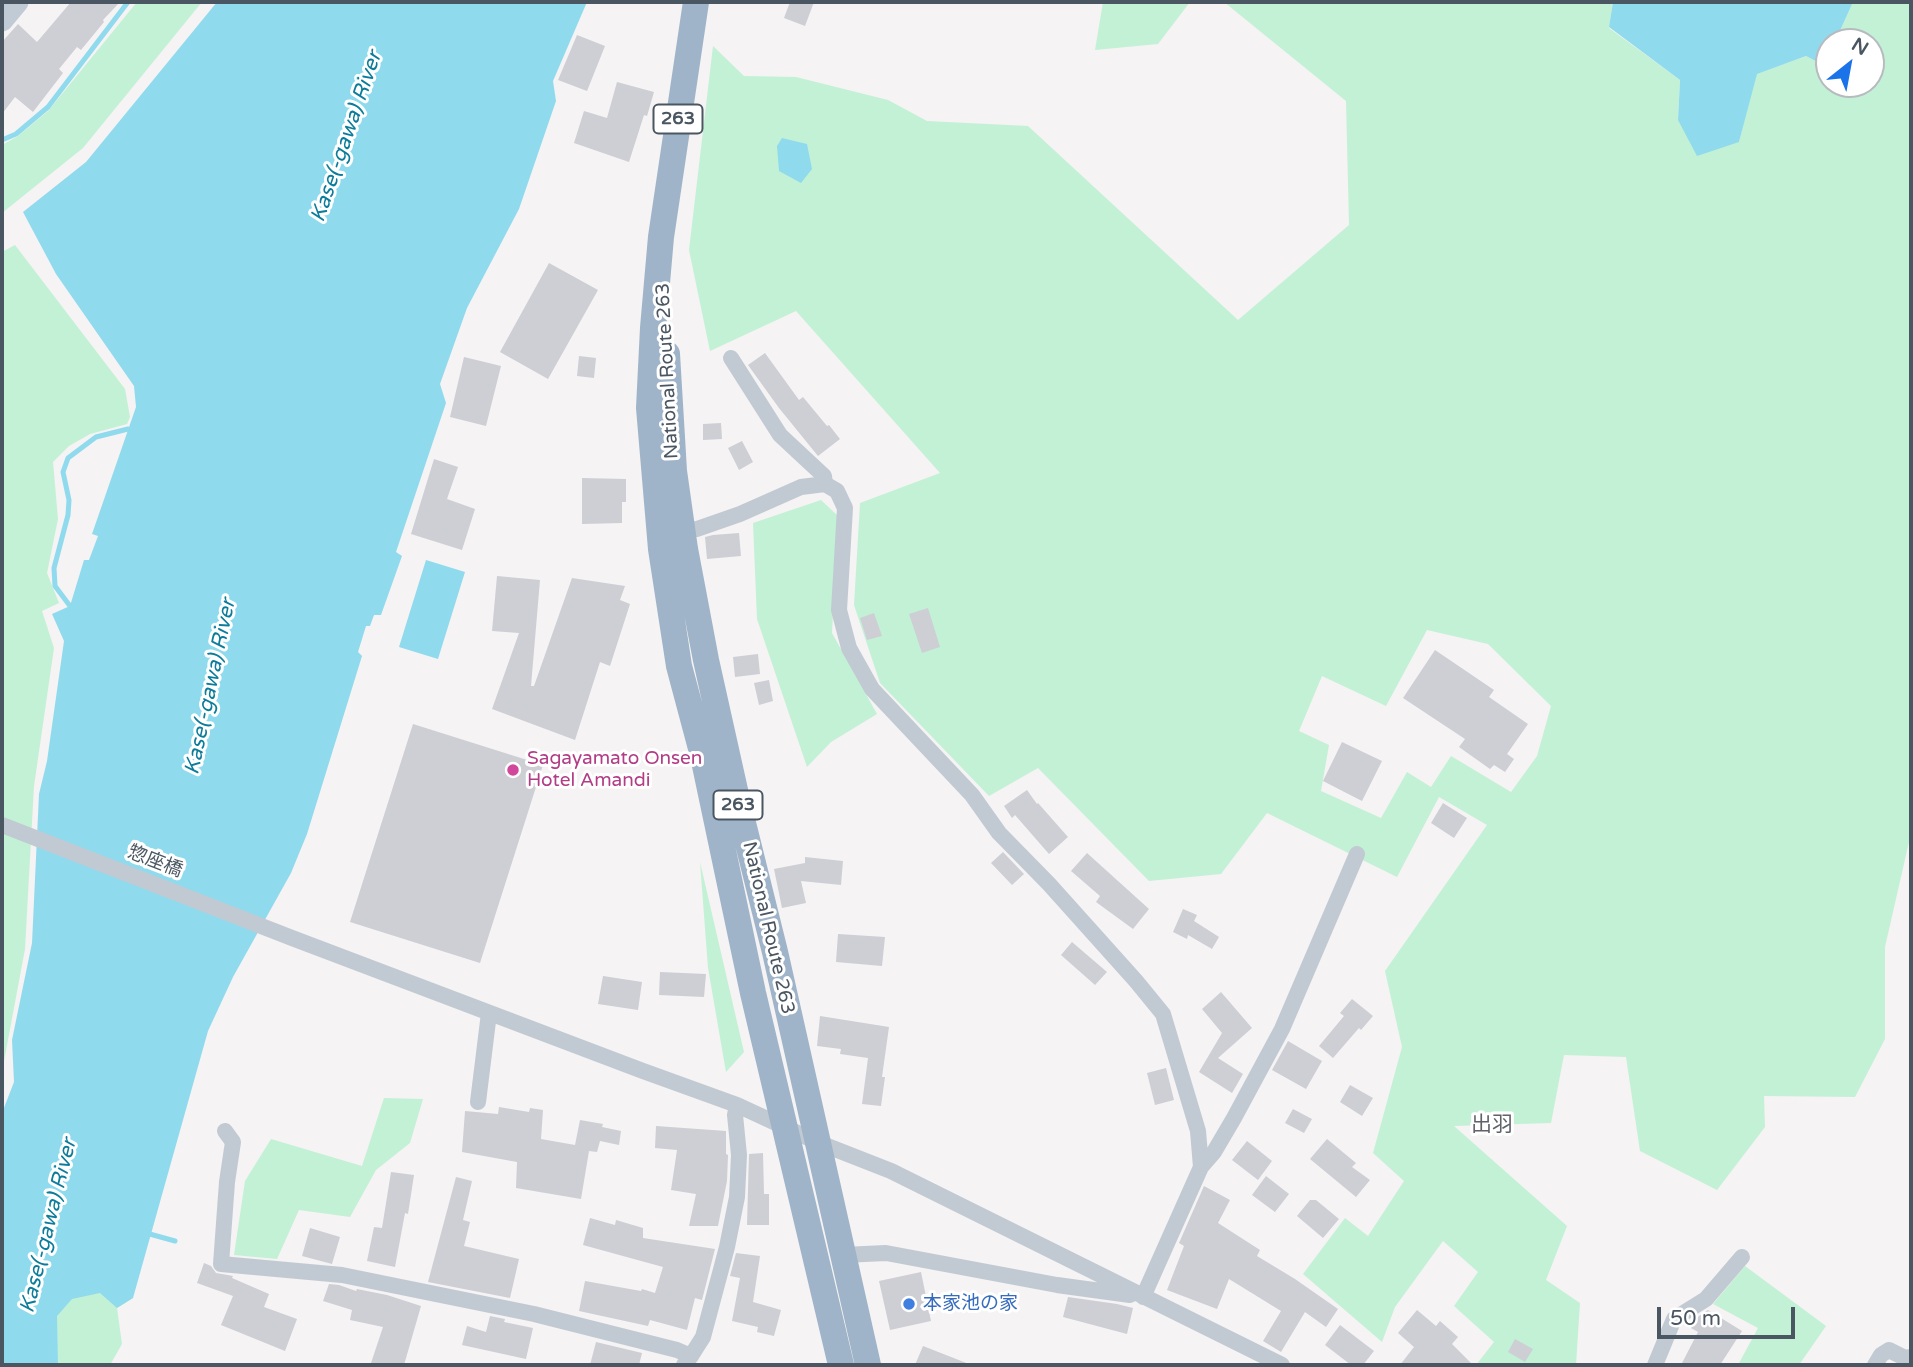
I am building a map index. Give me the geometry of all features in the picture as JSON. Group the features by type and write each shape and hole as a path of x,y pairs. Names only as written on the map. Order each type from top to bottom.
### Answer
{"highway":[{"name":"National Route 263","path":"696,2 661,237 653,328 649,408 661,549 680,666 703,756 753,993 841,1365"},
{"name":"National Route 263","path":"661,237 674,471 682,530 706,660 775,952 867,1365"}],"main road":[{"path":"2,20 17,2"}],"street":[{"path":"730,358 780,435 824,476 825,484"},
{"path":"682,530 697,529 740,514 801,487 825,484 837,491 845,508 839,610 849,648 872,689 972,795 999,833 1049,884 1163,1014 1198,1131 1200,1167"},
{"name":"惣座橋","path":"2,825 292,938 737,1105 817,1142 891,1171 1282,1365"},
{"path":"843,1255 886,1253 1057,1285 1143,1297 1200,1167 1214,1152 1282,1028 1357,854"},
{"path":"478,1102 489,1013"},
{"path":"225,1131 233,1142 221,1264 342,1275 534,1314 677,1350 687,1361 703,1337 737,1197 739,1155 734,1115 737,1105"},
{"path":"1655,1365 1674,1319 1706,1299 1742,1257"},
{"path":"1875,1365 1881,1355 1889,1350 1905,1358 1911,1357"}],"green space":[{"path":"137,2 202,2 83,148 2,213 2,145 18,136 48,111"},
{"path":"1103,2 1190,2 1158,44 1095,50"},
{"path":"1224,2 1613,2 1609,28 1680,80 1678,120 1739,142 1756,74 1806,56 1815,61 1815,98 1885,98 1885,28 1841,28 1853,2 1911,2 1911,833 1885,947 1885,1039 1855,1097 1764,1096 1765,1127 1717,1190 1640,1151 1626,1057 1564,1055 1551,1123 1454,1126 1567,1226 1546,1280 1580,1303 1576,1365 1476,1365 1494,1342 1454,1306 1478,1272 1443,1241 1395,1307 1382,1342 1303,1274 1345,1218 1368,1236 1404,1181 1373,1153 1402,1047 1385,971 1487,825 1439,797 1397,877 1267,813 1221,874 1149,881 1038,768 989,796 880,683 854,605 860,503 940,473 796,311 710,351 689,250 713,46 744,76 796,77 888,100 927,121 1028,126 1238,320 1349,225 1346,101","holes":["1427,630 1488,644 1551,706 1537,756 1511,792 1451,756 1431,787 1407,772 1381,818 1321,791 1329,745 1299,731 1322,676 1386,706"]},
{"path":"15,245 125,389 130,417 127,424 90,434 69,446 53,462 58,519 47,573 59,603 42,611 54,648 34,786 25,949 2,1072 2,252"},
{"path":"821,500 838,516 832,633 877,714 831,742 807,767 757,619 753,523"},
{"path":"700,862 744,1052 726,1072 708,968"},
{"path":"384,1098 423,1099 410,1143 376,1170 350,1217 299,1210 277,1259 234,1255 245,1181 271,1139 362,1166"},
{"path":"1745,1266 1826,1326 1799,1365 1738,1365 1758,1328 1713,1304"},
{"path":"127,1282 133,1298 117,1308 122,1344 110,1365 42,1365 62,1291"}],"water":[{"name":"Kase(-gawa) River","path":"217,2 587,2 553,81 556,101 519,209 467,308 440,384 446,403 396,552 402,556 381,615 374,615 370,626 366,626 358,652 362,656 307,834 291,873 233,977 208,1031 133,1298 117,1308 100,1293 72,1299 57,1316 58,1365 2,1365 2,1113 14,1082 12,1040 32,943 39,794 47,761 64,641 52,614 70,606 84,560 89,560 98,536 92,534 136,407 134,386 56,274 23,212 86,162"},
{"path":"1613,2 1853,2 1841,28 1815,28 1815,61 1806,56 1757,74 1739,142 1697,156 1678,120 1680,80 1609,27"},
{"path":"782,138 807,144 812,169 801,183 779,171 777,146"},
{"path":"426,560 465,572 438,659 399,647"}],"building":[{"path":"71,2 120,2 81,50 77,47 59,69 63,73 33,112 15,97 2,114 2,42 18,24 37,42"},
{"path":"790,2 814,2 805,26 784,18"},
{"path":"577,35 605,46 587,91 558,80"},
{"path":"617,82 654,92 629,162 574,143 584,111 607,118"},
{"path":"549,263 598,290 548,379 500,352"},
{"path":"765,353 799,400 803,397 840,439 818,456 748,365"},
{"path":"579,356 596,358 594,378 577,376"},
{"path":"464,357 501,366 486,426 450,417"},
{"path":"721,423 722,439 703,440 703,424"},
{"path":"742,441 753,462 739,470 728,448"},
{"path":"434,459 458,467 447,499 475,509 462,550 411,534"},
{"path":"582,478 626,479 622,523 582,524"},
{"path":"739,533 741,556 707,559 705,537"},
{"path":"497,576 540,580 531,686 534,686 572,578 625,586 620,600 630,604 610,666 600,662 575,740 492,709 519,633 492,631"},
{"path":"928,608 940,647 922,653 909,614"},
{"path":"874,613 882,636 867,640 860,618"},
{"path":"1435,650 1494,690 1489,697 1528,724 1507,754 1514,759 1505,772 1494,765 1490,769 1459,747 1465,739 1403,698"},
{"path":"758,654 760,674 735,677 733,657"},
{"path":"769,680 773,701 759,705 754,683"},
{"path":"413,724 543,765 480,963 350,922"},
{"path":"1342,742 1382,761 1362,801 1323,781"},
{"path":"1027,790 1068,837 1049,854 1015,815 1012,818 1004,806"},
{"path":"1443,803 1467,818 1454,838 1431,823"},
{"path":"1003,852 1024,874 1012,885 991,863"},
{"path":"1087,853 1149,909 1133,929 1096,902 1100,896 1071,871"},
{"path":"805,857 843,861 841,885 801,881 806,903 782,908 774,869 805,863"},
{"path":"1183,909 1197,915 1194,921 1219,937 1212,949 1188,935 1187,939 1173,932"},
{"path":"838,934 885,937 882,966 836,962"},
{"path":"1072,942 1107,972 1095,985 1061,955"},
{"path":"660,972 706,974 704,997 659,995"},
{"path":"603,976 642,982 638,1010 598,1004"},
{"path":"1221,992 1252,1028 1218,1058 1243,1074 1232,1093 1199,1072 1222,1033 1202,1009"},
{"path":"1352,999 1373,1016 1333,1058 1319,1046 1344,1016 1340,1013"},
{"path":"820,1016 889,1027 881,1106 862,1104 868,1058 840,1054 841,1049 817,1046"},
{"path":"1288,1041 1322,1061 1306,1089 1272,1070"},
{"path":"1166,1068 1174,1100 1155,1105 1147,1073"},
{"path":"1350,1085 1373,1098 1362,1116 1340,1102"},
{"path":"499,1107 529,1112 530,1108 543,1110 541,1139 575,1145 580,1120 621,1131 619,1145 600,1141 597,1152 589,1151 581,1199 516,1188 517,1162 462,1152 465,1111 498,1114"},
{"path":"1293,1109 1312,1119 1304,1133 1285,1123"},
{"path":"656,1126 726,1131 727,1181 718,1226 689,1226 696,1194 671,1190 677,1150 655,1148"},
{"path":"1327,1139 1356,1163 1352,1167 1370,1180 1356,1197 1310,1159"},
{"path":"1247,1141 1272,1161 1258,1180 1232,1160"},
{"path":"763,1153 764,1194 769,1194 769,1225 747,1225 749,1154"},
{"path":"391,1172 414,1175 395,1267 367,1261 374,1227 382,1228"},
{"path":"1266,1176 1289,1194 1275,1212 1252,1195"},
{"path":"456,1177 472,1181 463,1220 470,1222 464,1246 519,1259 510,1298 428,1282"},
{"path":"1204,1186 1230,1200 1218,1223 1260,1250 1257,1256 1338,1309 1326,1327 1305,1312 1281,1352 1263,1341 1281,1311 1229,1279 1217,1309 1167,1290 1184,1246 1179,1243"},
{"path":"1310,1200 1316,1200 1339,1219 1323,1238 1297,1216"},
{"path":"590,1218 615,1225 616,1220 643,1228 643,1238 715,1249 702,1300 695,1298 687,1330 650,1320 648,1326 579,1311 585,1281 655,1293 663,1267 583,1245"},
{"path":"310,1228 340,1237 332,1264 302,1256"},
{"path":"736,1253 760,1256 753,1302 781,1310 774,1336 757,1332 758,1327 732,1321 740,1278 730,1276"},
{"path":"204,1263 211,1266 216,1273 233,1276 232,1278 269,1294 264,1307 297,1319 285,1351 221,1325 233,1296 197,1283"},
{"path":"921,1272 931,1321 890,1330 879,1281"},
{"path":"329,1284 387,1295 421,1306 404,1365 371,1363 383,1327 350,1320 352,1310 323,1301"},
{"path":"1068,1297 1133,1308 1127,1334 1063,1317"},
{"path":"1417,1310 1436,1326 1440,1321 1458,1337 1452,1344 1473,1365 1400,1365 1414,1347 1398,1333"},
{"path":"1708,1310 1742,1331 1720,1365 1681,1365 1698,1332 1691,1328 1699,1316"},
{"path":"490,1316 533,1328 526,1359 462,1345 467,1326 486,1332"},
{"path":"1340,1325 1374,1351 1363,1365 1351,1365 1325,1345"},
{"path":"1515,1339 1533,1349 1525,1362 1508,1352"},
{"path":"596,1342 642,1353 639,1365 590,1365"},
{"path":"923,1346 969,1364 969,1365 915,1365"}],"waterway":[{"path":"2,140 16,134 48,107 128,2"},
{"path":"70,606 55,586 54,568 68,515 69,500 63,472 68,458 96,437 128,429"},
{"path":"146,1233 175,1241"}],"place":[{"name":"Sagayamato Onsen Hotel Amandi","path":"513,770"},
{"name":"本家池の家","path":"909,1304"}],"district":[{"name":"出羽","path":"1492,1125"}]}
